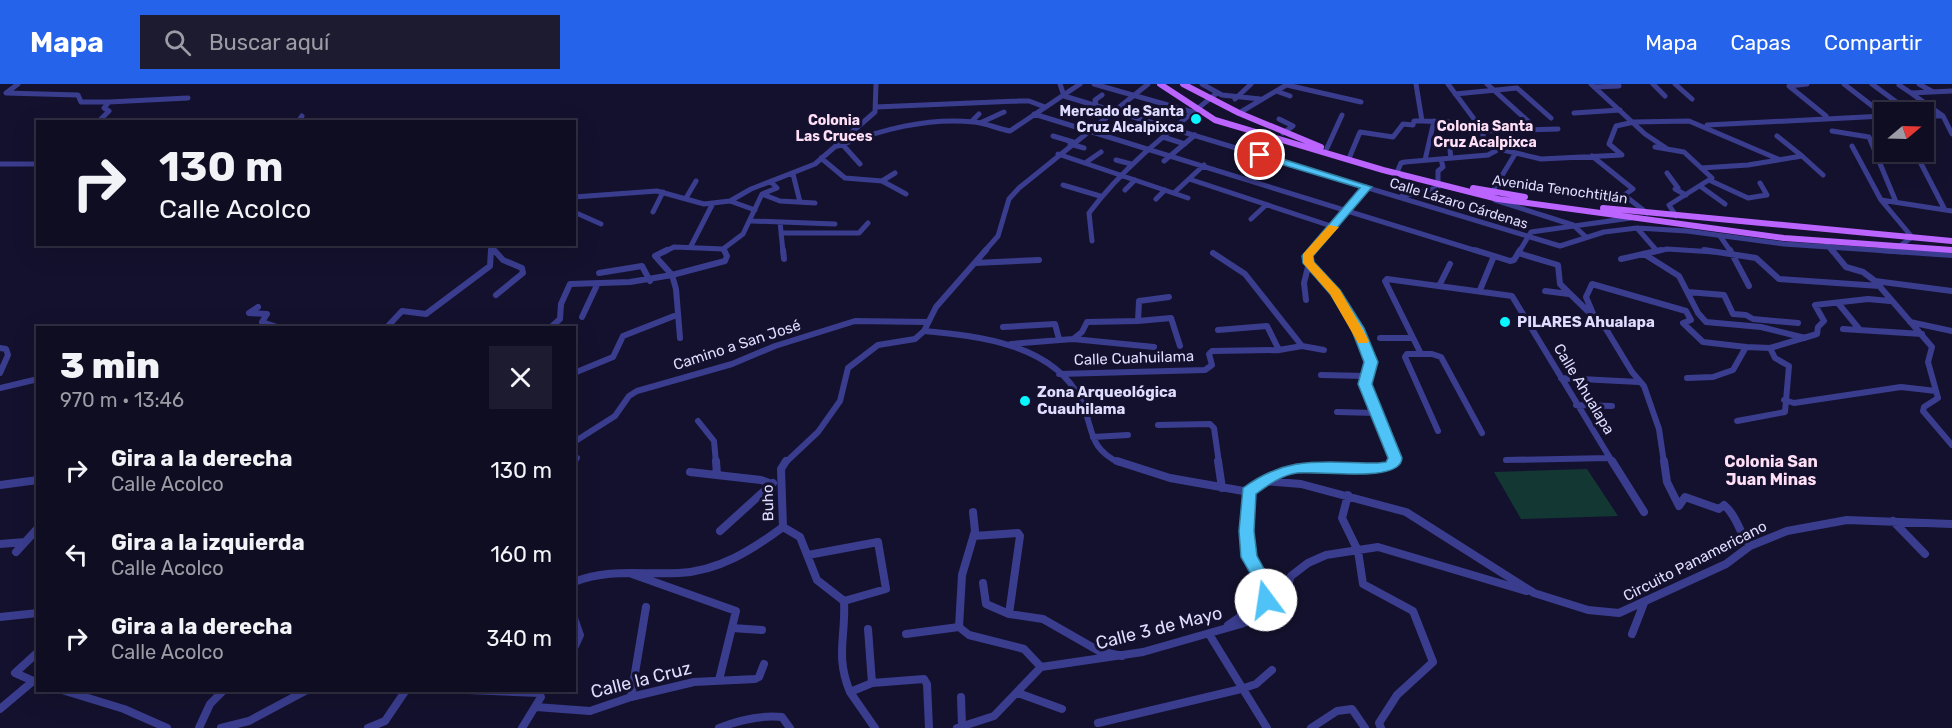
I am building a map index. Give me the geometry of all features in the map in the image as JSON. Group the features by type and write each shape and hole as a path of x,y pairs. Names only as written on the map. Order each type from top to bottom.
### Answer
{"main road":[{"path":"1160,84 1195,111 1205,115 1292,144 1327,148 1437,183"},
{"path":"1183,84 1331,156 1472,190 1784,244"},
{"path":"1292,144 1298,138"},
{"name":"Avenida Tenochtitlán","path":"1472,190 1647,213 1952,240"},
{"path":"1852,232 1858,243"},
{"path":"1719,233 1952,250"}],"street":[{"path":"18,84 6,93 78,96 81,102 188,98"},
{"path":"578,197 663,192 712,205 730,201 793,174 836,147 875,112 876,84"},
{"path":"1060,84 1064,96"},
{"path":"1071,91 1074,84"},
{"path":"836,147 855,138 909,125 972,121 1010,131 1080,84"},
{"path":"1094,84 1195,111"},
{"path":"1148,84 1058,154 1013,194 1006,208 1000,232 936,308 924,331 963,334 1009,344 1025,351 1059,374 1079,397 1093,437 1101,450 1124,466 1249,492 1263,481 1282,472 1309,466 1390,467 1395,463 1365,384 1371,362 1358,328 1336,293 1309,263 1307,256 1366,187"},
{"path":"1202,84 1217,93 1235,99 1260,99"},
{"path":"1235,99 1251,84"},
{"path":"1239,113 1287,84 1361,102"},
{"path":"1416,84 1422,121"},
{"path":"1448,84 1483,131 1483,139 1499,149 1515,154 1541,159 1622,155 1609,144 1616,126 1634,122 1685,120 1704,125 1778,159"},
{"path":"1487,84 1529,122"},
{"path":"1653,84 1665,96"},
{"path":"1675,84 1692,99"},
{"path":"1807,84 1789,86 1826,116"},
{"path":"1844,84 1874,108"},
{"path":"1872,84 1896,102"},
{"path":"1920,84 1933,92"},
{"path":"1592,85 1619,86"},
{"path":"1592,85 1670,151"},
{"path":"1899,85 1943,116 1952,133"},
{"path":"1455,94 1510,86 1517,88 1551,118"},
{"path":"1276,91 1290,96"},
{"path":"1911,93 1952,92"},
{"path":"1092,241 1089,213 1100,196 1131,165 1217,93"},
{"path":"1096,105 1095,100 1102,94"},
{"name":"Calle Lázaro Cárdenas","path":"1064,96 1562,246 1586,237 1637,228 1719,233"},
{"path":"876,107 1019,100 1045,107"},
{"path":"100,120 109,111 104,108 109,102"},
{"path":"1170,114 1177,108"},
{"path":"1574,113 1620,110"},
{"path":"980,123 1004,112"},
{"path":"972,121 979,114"},
{"path":"1034,114 1090,129 1513,261 1531,232 1634,218 1644,229"},
{"path":"1327,148 1342,115"},
{"path":"299,120 302,116"},
{"path":"1704,125 1826,116 1874,116"},
{"path":"1934,116 1943,116"},
{"path":"1279,119 1293,126 1283,132"},
{"path":"1350,156 1360,132 1393,137 1403,124 1413,125 1414,121 1449,122"},
{"path":"1425,160 1434,121"},
{"path":"1483,131 1558,129"},
{"path":"1832,131 1869,137 1896,202"},
{"path":"852,132 855,138"},
{"path":"1239,148 1256,133"},
{"path":"1164,161 1195,135"},
{"path":"1053,136 1083,148"},
{"path":"1777,136 1823,175"},
{"path":"1163,137 1185,144"},
{"path":"1449,143 1451,158"},
{"path":"842,144 860,164"},
{"path":"1852,146 1881,200 1912,237 1899,246"},
{"path":"1655,147 1684,152 1712,177 1669,206 1676,216"},
{"path":"1469,149 1472,156"},
{"path":"1398,170 1401,163 1488,155 1499,149"},
{"path":"1085,164 1101,152"},
{"path":"1058,154 1188,198"},
{"path":"1492,192 1515,154"},
{"path":"1592,156 1634,189 1624,195 1647,213"},
{"path":"1701,168 1802,156"},
{"path":"1569,157 1576,165"},
{"path":"821,158 845,178 882,181 906,194"},
{"path":"1400,197 1437,189 1439,170 1443,167 1441,159"},
{"path":"1116,160 1131,165"},
{"path":"1921,162 1949,211"},
{"path":"0,164 36,164"},
{"path":"1175,192 1203,165"},
{"path":"1217,176 1224,171"},
{"path":"882,181 895,173"},
{"path":"1667,173 1678,188 1675,189 1686,195"},
{"path":"793,174 800,201"},
{"path":"1189,179 1334,227"},
{"path":"1125,190 1135,180"},
{"path":"1709,180 1748,198 1767,195 1760,183"},
{"path":"686,198 696,181"},
{"path":"680,338 675,316 676,288 673,277 656,256 674,247 723,249 734,246 752,221 762,194 777,188 771,182"},
{"path":"1064,185 1100,196"},
{"path":"1700,186 1725,204"},
{"path":"1156,199 1165,190"},
{"path":"1472,190 1573,225 1586,237"},
{"path":"653,212 663,192"},
{"path":"762,194 780,201 815,203"},
{"path":"1881,200 1949,211"},
{"path":"730,201 755,210"},
{"path":"691,246 712,205"},
{"path":"1251,219 1266,205"},
{"path":"576,213 601,224"},
{"path":"752,221 835,224"},
{"path":"780,222 784,259"},
{"path":"781,233 859,233 868,223"},
{"path":"1637,228 1656,251"},
{"path":"1719,233 1733,254 1749,286"},
{"path":"1784,244 1827,245 1952,255"},
{"path":"1827,245 1846,267 1867,273 1932,347 1928,362 1938,398 1923,411 1952,445"},
{"path":"490,247 503,260 522,268 523,273 496,295"},
{"path":"388,326 402,311 426,314 490,266 490,247"},
{"path":"552,326 560,319 561,304 570,285 650,281 673,277 725,261 727,256 723,249"},
{"path":"1621,259 1656,251 1695,249 1760,260 1779,279 1952,291"},
{"path":"1213,253 1245,274 1302,346"},
{"path":"1518,253 1556,264 1560,284 1606,329 1644,387 1659,429 1667,482 1679,506 1685,497 1719,509 1724,504 1731,510 1743,529 1742,537 1750,546"},
{"path":"1644,254 1679,276 1698,313 1709,323 1761,327 1805,338"},
{"path":"1480,290 1494,256"},
{"path":"975,263 1039,260"},
{"path":"1306,300 1304,283 1309,263"},
{"path":"1440,284 1450,264"},
{"path":"599,273 642,266 650,281"},
{"name":"Calle Ahualapa","path":"1413,338 1385,280 1387,279 1440,284 1512,296 1517,300 1576,405 1644,512"},
{"path":"1594,317 1586,297 1592,284 1638,295 1658,305 1698,313"},
{"path":"582,317 597,285"},
{"path":"1545,291 1569,294"},
{"path":"1688,292 1722,294 1733,314 1746,315 1753,319 1798,323"},
{"path":"1138,321 1137,303 1139,301 1169,297"},
{"path":"1686,310 1691,320 1683,323 1700,340 1770,348 1817,334 1818,327 1824,321 1815,305 1868,299 1890,301"},
{"path":"1838,303 1860,330"},
{"path":"258,307 249,313 267,314 262,322 275,326"},
{"path":"576,372 613,357 623,336 675,316"},
{"path":"1073,339 1082,332 1087,322 1172,318 1180,346"},
{"name":"Camino a San José","path":"576,441 615,416 621,411 626,398 638,391 732,364 775,346 830,331 855,321 927,322"},
{"path":"1910,322 1952,331"},
{"path":"1003,327 1055,324 1059,339"},
{"path":"1218,330 1267,326 1279,350 1302,346 1324,350"},
{"path":"1843,329 1922,334"},
{"name":"Buho","path":"576,581 603,571 680,573 712,567 729,561 783,527 780,474 785,462 818,432 840,400 848,368 859,357 878,345 915,339 924,331"},
{"path":"1380,338 1413,338 1420,354"},
{"path":"1009,344 1073,339 1154,346"},
{"path":"1687,378 1713,377 1733,370 1746,347"},
{"path":"0,348 8,351 0,374"},
{"path":"1737,421 1783,414 1790,366 1775,358 1770,348"},
{"name":"Calle Cuahuilama","path":"1059,374 1210,369 1212,365 1209,352 1279,350"},
{"path":"1438,430 1405,357 1407,354 1441,357 1482,433"},
{"path":"1321,375 1367,376"},
{"path":"1561,378 1639,382"},
{"path":"0,388 36,380"},
{"path":"1784,400 1794,403 1901,387 1936,391"},
{"path":"1576,405 1612,406"},
{"path":"1337,412 1377,413"},
{"path":"698,421 714,441 717,475"},
{"path":"1158,425 1210,424 1214,428 1222,488"},
{"path":"1093,437 1128,435"},
{"path":"1506,460 1609,458"},
{"path":"690,472 761,480 772,484"},
{"path":"720,531 780,474"},
{"path":"0,485 36,479"},
{"name":"Circuito Panamericano","path":"1263,481 1301,484 1384,504 1416,517 1534,593 1588,610 1619,613 1726,564 1750,546 1787,531 1846,520 1952,524"},
{"path":"1249,492 1246,531 1249,557 1271,596 1213,633 1241,690 1267,728"},
{"path":"1348,495 1341,519 1343,527 1357,549 1363,584 1413,611 1433,662 1410,679 1387,706 1379,723 1382,728"},
{"path":"959,627 962,575 974,536 973,512"},
{"path":"1893,521 1925,554"},
{"path":"783,527 800,537 817,580 844,601 846,614 838,663 850,692 875,728"},
{"path":"16,552 36,530"},
{"path":"974,536 1011,532 1020,536 1009,614"},
{"path":"0,544 25,542"},
{"path":"808,555 878,542 886,588 844,601"},
{"name":"Calle 3 de Mayo","path":"1041,667 1124,657 1240,624 1282,602 1291,576 1308,563 1326,555 1357,549 1378,547 1392,550 1534,593"},
{"path":"624,571 736,611 719,680"},
{"path":"983,583 986,604 1009,614 1042,619 1100,651 1124,657"},
{"path":"1632,634 1644,603"},
{"path":"631,697 646,607"},
{"path":"0,617 36,613"},
{"path":"576,624 580,635 576,644"},
{"path":"906,634 959,627 969,635 1024,649 1041,667 994,716 982,722 960,727 962,697"},
{"path":"732,628 762,630"},
{"path":"868,629 872,683"},
{"path":"0,709 35,682 15,673 36,654"},
{"name":"Calle la Cruz","path":"536,707 590,711 631,697 694,682 755,679 759,677 764,664"},
{"path":"1098,723 1241,690 1256,684 1272,670"},
{"path":"850,692 872,683 924,679 927,684 929,728"},
{"path":"69,692 124,709 167,728"},
{"path":"199,728 210,704 222,692"},
{"path":"221,728 249,722 303,692"},
{"path":"368,728 385,721 405,692"},
{"path":"522,728 541,697 539,693 525,692"},
{"path":"1018,693 1062,709"},
{"path":"1311,728 1337,711 1352,709 1365,728"},
{"path":"720,728 730,723 772,715 782,717 790,728"}],"green space":[{"path":"1587,469 1618,516 1521,519 1494,472"}],"slow traffic":[{"path":"1333,227 1307,256 1309,263 1336,293 1358,328 1362,341"}],"place":[{"name":"Mercado de Santa Cruz Alcalpixca","path":"1196,119"},
{"name":"PILARES Ahualapa","path":"1505,322"},
{"name":"Zona Arqueológica Cuauhilama","path":"1025,401"}],"district":[{"name":"Colonia Las Cruces","path":"834,128"},
{"name":"Colonia Santa Cruz Acalpixca","path":"1485,134"},
{"name":"Colonia San Juan Minas","path":"1771,470"}],"route":[{"path":"1260,155 1366,187 1307,256 1309,263 1336,293 1358,328 1371,362 1365,384 1395,458 1395,463 1390,467 1295,467 1269,477 1249,492 1246,531 1249,557 1271,596 1266,600"}]}
